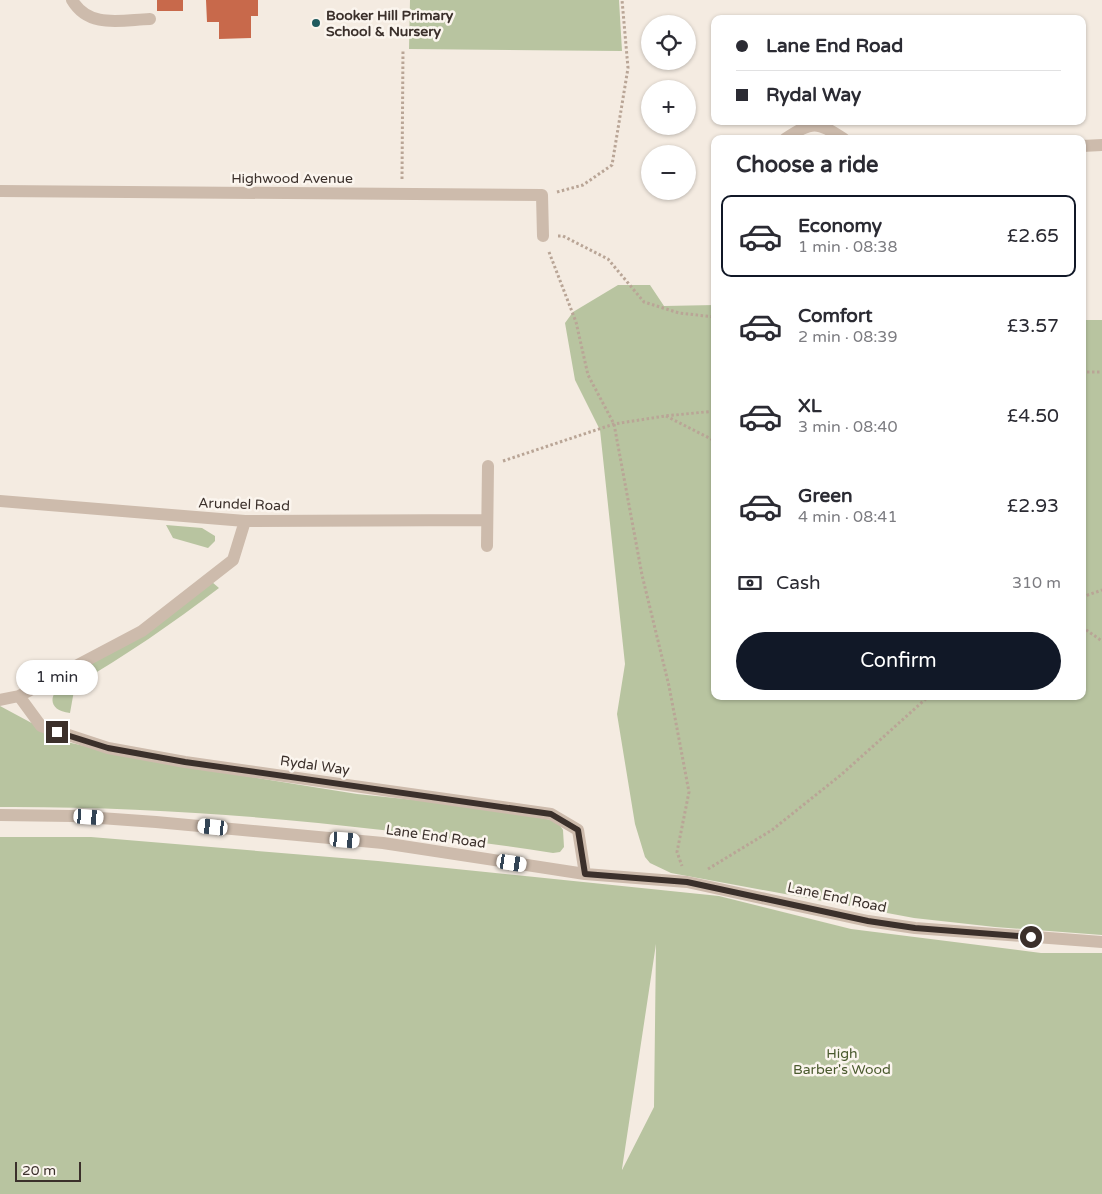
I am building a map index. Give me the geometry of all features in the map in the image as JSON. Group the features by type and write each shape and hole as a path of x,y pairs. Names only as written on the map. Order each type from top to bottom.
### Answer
{"street":[{"path":"72,0 81,13 99,20 150,19"},
{"path":"791,135 806,125 826,127 838,135"},
{"path":"1086,146 1102,145"},
{"name":"Highwood Avenue","path":"0,191 542,195"},
{"path":"542,195 543,236"},
{"path":"487,546 488,466"},
{"name":"Arundel Road","path":"0,501 245,521 487,520"},
{"path":"0,700 19,696 142,631 233,560 245,521"},
{"name":"Rydal Way","path":"19,696 41,726 108,748 185,762 551,814 578,830 585,874"},
{"name":"Lane End Road","path":"0,815 72,816 156,822 373,842 585,874 687,882 868,921 915,928 1102,942"}],"path":[{"path":"542,195 584,185 612,165 628,68 622,0"},
{"path":"402,194 403,49"},
{"path":"711,317 679,313 644,302 608,259 563,236 543,236 576,322 588,375 614,424 642,575 669,686 688,792 678,852 687,882 772,830 842,774 925,700"},
{"path":"1086,372 1102,372"},
{"path":"488,466 614,424 711,411"},
{"path":"665,416 711,439"},
{"path":"1086,596 1102,590"},
{"path":"1086,630 1102,641"}],"green space":[{"path":"410,0 619,0 622,51 409,49"},
{"path":"618,285 650,285 664,306 711,305 711,700 1086,700 1086,320 1102,320 1102,935 995,927 914,918 671,873 650,863 645,857 635,824 617,714 625,664 600,430 575,380 565,323 573,312"},
{"path":"166,525 202,528 215,536 215,541 208,548 173,538"},
{"path":"212,582 219,588 148,639 75,685 70,713 57,709 52,701 55,692 65,683 63,677"},
{"path":"0,706 67,742 146,760 357,794 481,807 557,821 563,830 564,847 560,852 553,853 346,826 208,814 139,810 0,807"},
{"name":"High Barber's Wood","path":"0,837 91,837 378,861 719,896 851,929 1041,953 1102,953 1102,1194 0,1194","holes":["656,944 654,1107 622,1170"]}],"building":[{"path":"157,0 183,0 183,11 157,11"},
{"path":"206,0 258,0 258,16 251,16 251,38 219,39 219,22 207,22"}],"place":[{"name":"Booker Hill Primary School & Nursery","path":"316,23"}],"route":[{"path":"57,732 108,748 185,762 551,814 578,830 585,874 687,882 868,921 915,928 1031,937"}]}
